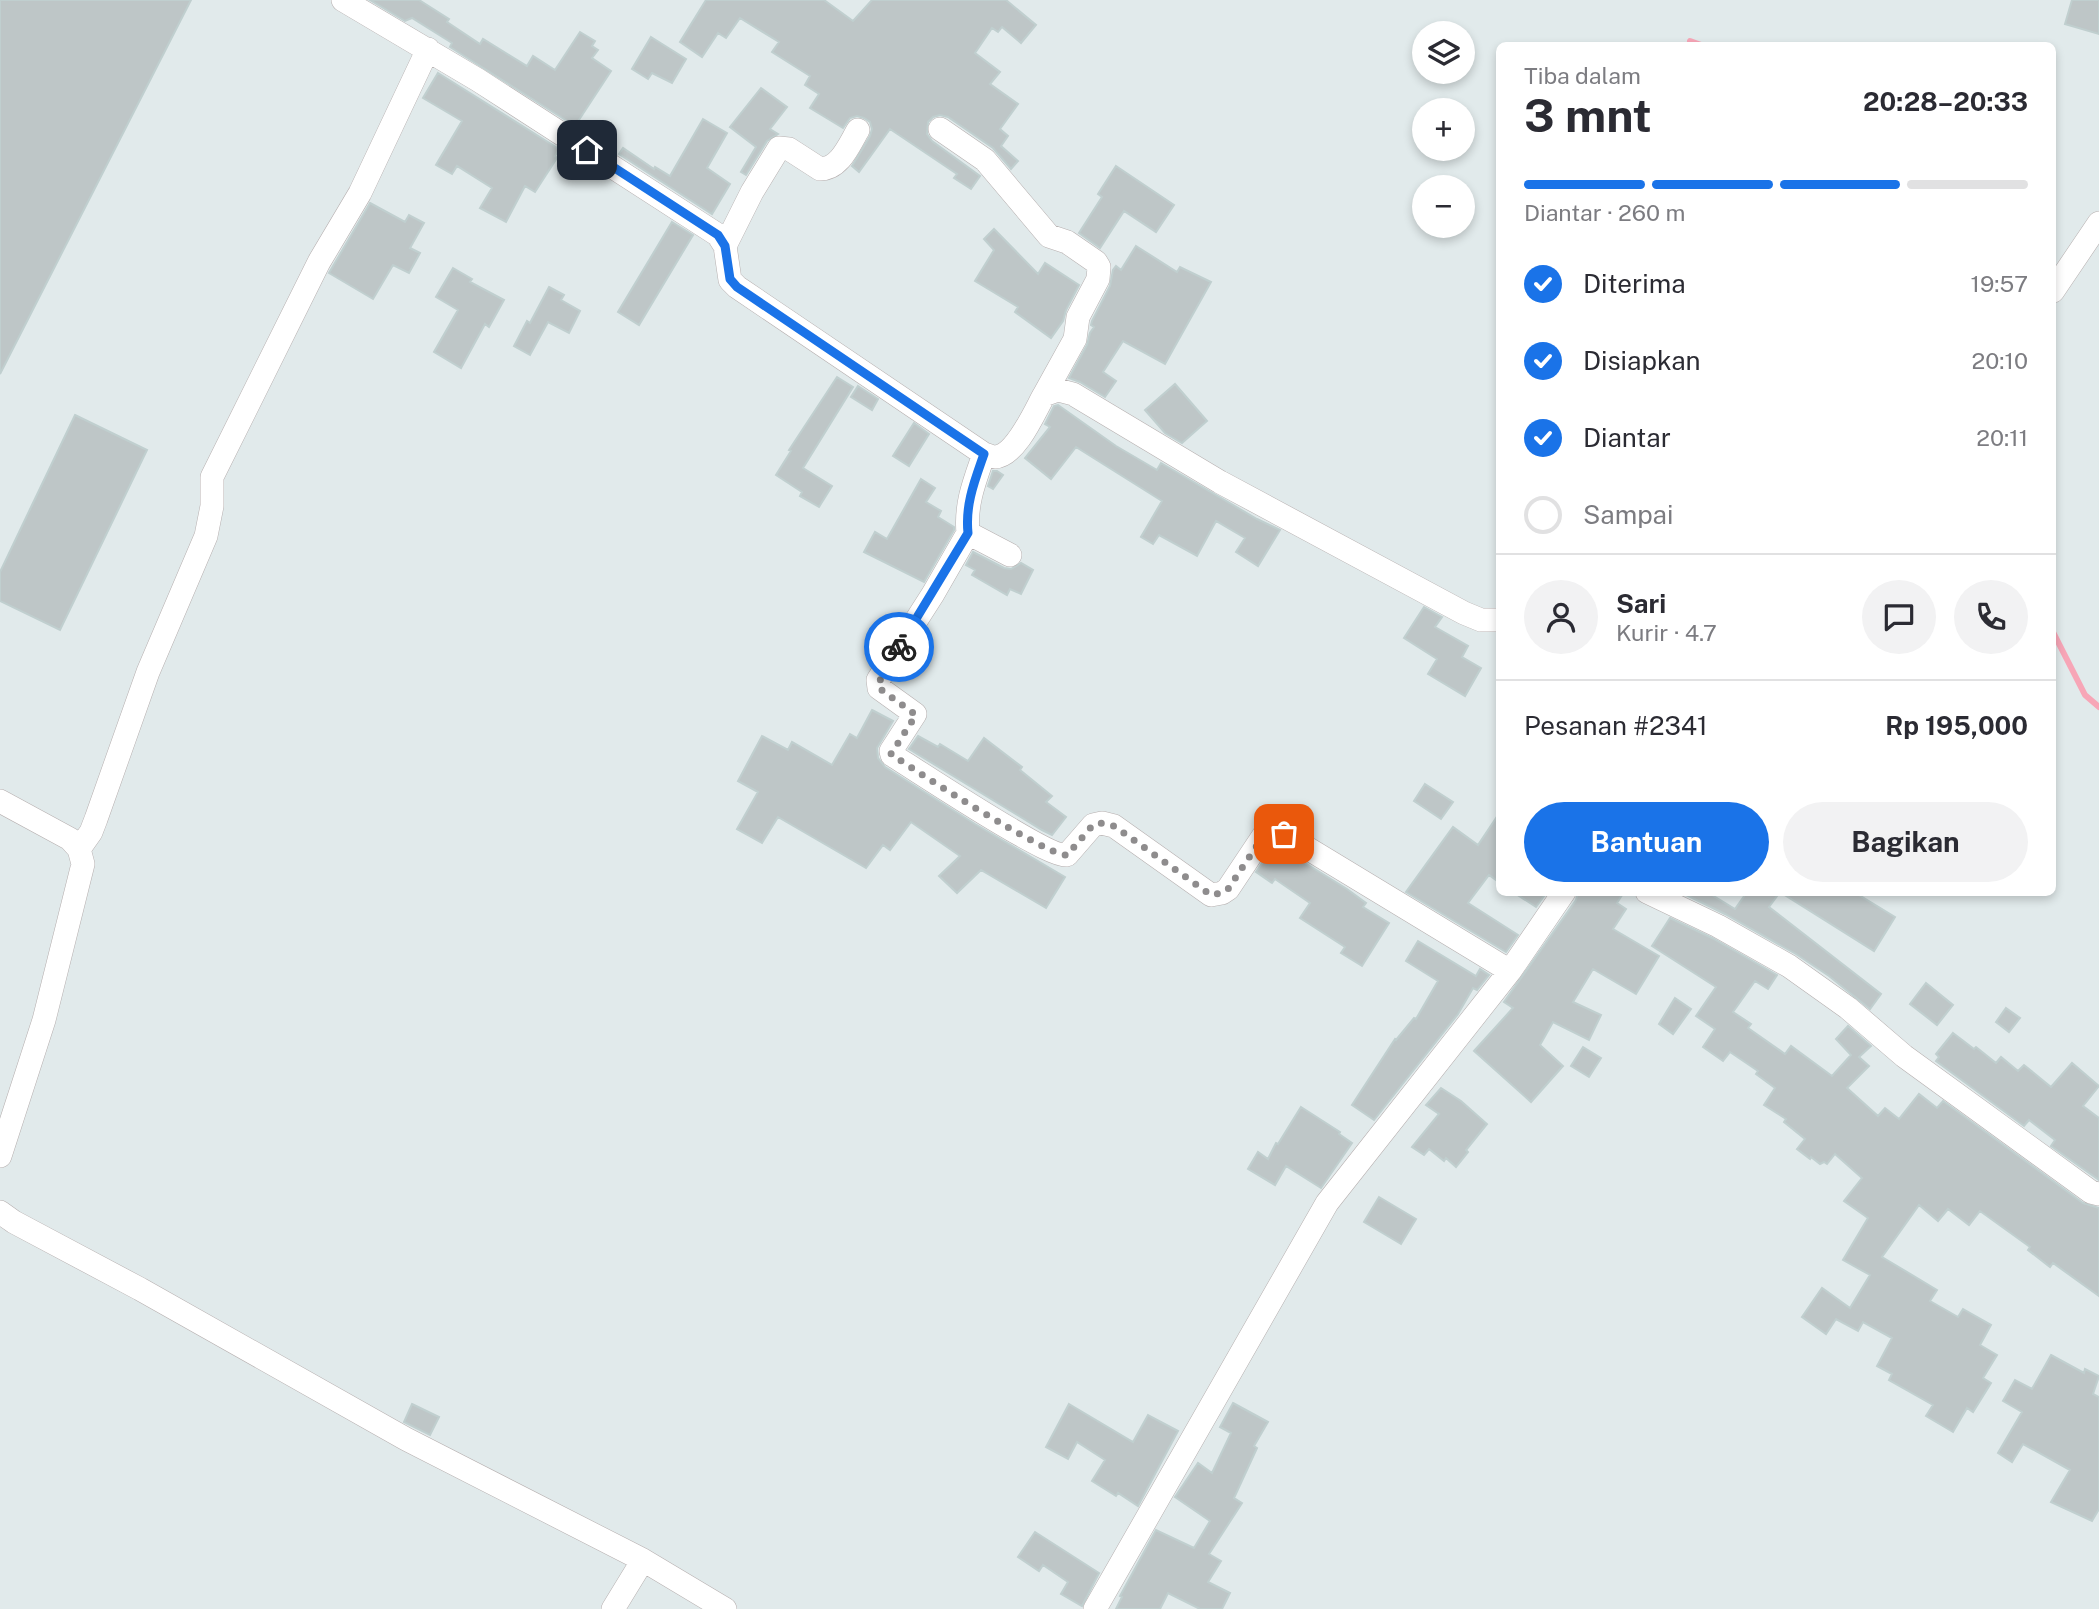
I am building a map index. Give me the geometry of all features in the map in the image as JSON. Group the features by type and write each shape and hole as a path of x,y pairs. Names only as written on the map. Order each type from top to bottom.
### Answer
{"street":[{"path":"343,0 375,9 428,49 718,235 725,246 730,279 737,287 984,454 995,457 1005,454 1015,446 1076,338 1078,317 1098,279 1099,267 1067,242 1049,236 985,160 940,129"},
{"path":"79,849 96,819 148,671 206,536 212,506 212,477 319,262 360,193 428,49"},
{"path":"725,246 752,192 779,148 789,149 824,169 836,164 858,130"},
{"path":"2056,288 2099,223"},
{"path":"1044,395 1058,390 1073,394 1220,482 1464,613 1481,620 1496,620"},
{"path":"984,454 971,491 967,515 968,533 878,680 879,688 915,714 891,751 892,755 1055,854 1067,855 1093,825 1106,823 1211,895 1228,889 1264,835 1276,832 1284,834 1510,971"},
{"path":"968,533 1010,555"},
{"path":"0,800 70,839 79,849 83,864 44,1020 0,1156"},
{"path":"1094,1609 1327,1203 1510,971 1561,896"},
{"path":"1655,896 1718,926 1789,966 1847,1008 1904,1056 2091,1192 2099,1194"},
{"path":"0,1212 406,1439 643,1560 725,1609"},
{"path":"613,1609 643,1560"}],"building":[{"path":"0,0 191,0 0,374"},
{"path":"370,0 419,0 449,19 447,22 480,44 483,39 527,66 533,56 555,70 580,32 595,41 592,46 598,50 592,58 611,71 575,126 450,47 452,43 412,18 405,21"},
{"path":"706,0 824,0 853,21 872,0 1006,0 1036,25 1021,43 1002,27 998,32 992,28 975,53 1000,72 990,84 1018,104 1000,129 1008,136 1001,146 1018,161 1011,169 993,148 948,117 940,115 928,122 927,134 932,141 980,176 971,189 954,178 957,174 890,129 859,172 852,166 870,136 870,122 857,116 850,118 843,128 810,108 819,94 805,85 810,76 772,52 779,42 740,18 726,38 718,33 702,57 680,42"},
{"path":"2072,0 2099,0 2099,34 2065,24"},
{"path":"651,37 686,59 672,83 652,73 648,79 632,69"},
{"path":"438,73 559,149 555,156 557,158 535,192 525,186 506,222 480,208 492,188 457,166 452,174 436,165 462,121 423,98"},
{"path":"761,88 787,107 770,129 778,134 767,141 746,175 741,172 756,147 730,127"},
{"path":"703,119 727,133 707,168 730,184 712,214 619,154 623,148 654,169 655,167 670,176"},
{"path":"1116,166 1174,205 1156,232 1124,211 1100,248 1079,233 1102,197 1098,194"},
{"path":"370,203 405,222 409,215 424,223 410,248 420,253 409,273 393,265 373,299 329,273"},
{"path":"672,222 693,235 639,325 618,312"},
{"path":"994,229 1038,274 1045,263 1079,285 1063,321 1051,338 1015,312 1018,307 975,281 994,250 984,239"},
{"path":"1136,246 1177,272 1180,267 1211,282 1165,364 1123,341 1103,372 1116,381 1105,397 1069,378 1087,345 1094,327 1091,325 1092,321 1110,286 1113,270 1116,266 1121,270"},
{"path":"453,268 472,279 470,282 504,300 489,327 485,324 461,368 434,352 458,310 436,297"},
{"path":"549,287 564,295 561,300 580,311 569,333 548,322 530,355 514,346"},
{"path":"837,377 853,387 803,468 832,486 819,507 800,496 802,492 776,475 791,451 789,450"},
{"path":"1175,384 1207,421 1182,443 1165,433 1145,410"},
{"path":"858,386 878,399 872,410 851,397"},
{"path":"1058,405 1116,446 1157,470 1161,463 1280,530 1258,566 1236,552 1245,538 1216,521 1197,556 1159,535 1153,544 1141,537 1162,501 1076,447 1051,479 1025,458 1050,427 1045,424 1054,406"},
{"path":"75,415 147,450 60,630 0,601 0,572"},
{"path":"914,423 929,434 909,466 893,456"},
{"path":"993,471 1003,475 993,489 988,486"},
{"path":"921,479 935,488 926,502 941,511 938,517 954,527 924,582 864,552 875,532 887,539"},
{"path":"973,552 1004,568 1011,569 1021,563 1033,570 1021,594 1010,589 1007,595 972,575 975,570 966,565"},
{"path":"1424,607 1442,617 1435,627 1468,646 1462,657 1481,668 1465,696 1428,674 1437,659 1404,638"},
{"path":"872,710 893,721 877,748 878,758 885,767 1065,877 1046,908 981,870 957,893 939,876 960,856 911,822 890,850 883,845 866,868 778,817 762,843 737,829 758,792 738,781 762,736 788,750 792,742 832,765 850,734 857,738"},
{"path":"918,736 938,747 940,744 968,761 984,738 1022,767 1020,770 1052,796 1046,802 1066,817 1052,835 1042,830 909,749"},
{"path":"1425,784 1453,802 1441,819 1414,801"},
{"path":"1496,818 1496,880 1489,875 1468,903 1518,935 1506,952 1406,892 1453,827 1478,845"},
{"path":"1273,847 1279,847 1347,889 1366,903 1363,907 1389,923 1362,966 1341,953 1345,947 1300,918 1310,903 1275,879 1272,883 1256,872"},
{"path":"1519,896 1544,896 1536,907"},
{"path":"1577,896 1621,896 1617,903 1626,909 1613,929 1659,956 1636,994 1593,969 1573,1002 1601,1015 1589,1040 1553,1022 1540,1045 1563,1066 1531,1102 1474,1051 1513,1008 1504,1002"},
{"path":"1688,896 1714,896 1735,909 1744,896 1777,896 1769,907 1881,994 1870,1009 1796,954"},
{"path":"1786,896 1861,896 1895,917 1874,951"},
{"path":"1670,918 1777,975 1768,989 1755,981 1733,1012 1751,1024 1748,1028 1785,1054 1791,1046 1832,1076 1851,1055 1836,1039 1848,1026 1871,1046 1859,1057 1869,1066 1847,1088 1878,1116 1885,1108 1899,1119 1919,1094 1937,1108 1943,1101 2083,1203 2099,1208 2099,1296 2053,1263 2050,1267 2028,1250 2030,1247 1980,1211 1969,1225 1948,1209 1938,1221 1919,1205 1882,1257 1937,1290 1930,1301 1958,1317 1963,1309 1991,1325 1980,1345 1997,1355 1983,1378 1991,1383 1973,1412 1967,1408 1953,1432 1926,1416 1933,1405 1889,1380 1892,1374 1877,1366 1892,1338 1863,1322 1858,1331 1836,1319 1826,1334 1802,1317 1822,1288 1850,1308 1870,1275 1843,1260 1868,1218 1844,1201 1862,1178 1835,1154 1827,1164 1820,1164 1797,1149 1805,1139 1784,1122 1786,1119 1764,1105 1775,1088 1756,1074 1758,1071 1730,1052 1723,1061 1703,1047 1715,1029 1696,1016 1716,987 1652,946"},
{"path":"1418,941 1476,976 1480,969 1489,975 1477,990 1473,988 1458,1014 1374,1120 1352,1105 1395,1039 1414,1018 1416,1019 1438,981 1406,961"},
{"path":"1926,983 1953,1005 1937,1025 1910,1004"},
{"path":"1675,998 1691,1009 1673,1034 1659,1024"},
{"path":"2006,1008 2020,1018 2009,1032 1996,1022"},
{"path":"1953,1033 1996,1063 2001,1057 2018,1071 2024,1065 2051,1087 2072,1063 2099,1086 2083,1106 2099,1118 2099,1180 2051,1146 2055,1140 2029,1120 2024,1126 1936,1061 1939,1057 1936,1054"},
{"path":"1583,1047 1601,1058 1589,1077 1571,1066"},
{"path":"1441,1088 1487,1124 1456,1167 1429,1149 1424,1155 1412,1147 1439,1114 1426,1105"},
{"path":"1301,1107 1352,1143 1321,1188 1286,1166 1275,1185 1248,1169 1258,1152 1268,1159"},
{"path":"1379,1197 1416,1219 1401,1244 1364,1222"},
{"path":"2051,1355 2084,1373 2085,1369 2099,1376 2093,1394 2099,1397 2099,1509 2092,1521 2051,1502 2070,1470 2023,1444 2012,1462 1998,1453 2022,1412 2003,1401 2015,1380 2032,1389"},
{"path":"1233,1403 1268,1422 1254,1446 1257,1448 1234,1498 1242,1503 1209,1554 1221,1561 1208,1582 1230,1593 1222,1609 1200,1609 1168,1593 1160,1609 1116,1609 1122,1597 1120,1596 1156,1530 1194,1548 1210,1521 1175,1497 1198,1463 1212,1473 1231,1433 1220,1427"},
{"path":"412,1404 439,1417 430,1435 404,1422"},
{"path":"1069,1404 1133,1442 1148,1415 1178,1431 1138,1506 1092,1481 1105,1460 1077,1442 1068,1459 1046,1447"},
{"path":"1035,1532 1099,1573 1082,1606 1061,1594 1068,1582 1043,1565 1039,1571 1018,1557"}],"waterway":[{"path":"2056,638 2085,695 2099,707"}],"way so far":[{"path":"899,647 878,680 879,688 916,715 891,754 1055,854 1067,855 1093,825 1106,823 1167,862 1211,895 1228,889 1264,835 1269,832 1284,834"}],"route":[{"path":"587,150 718,235 725,246 730,279 737,287 984,454 971,491 967,515 968,533 899,647"}]}
